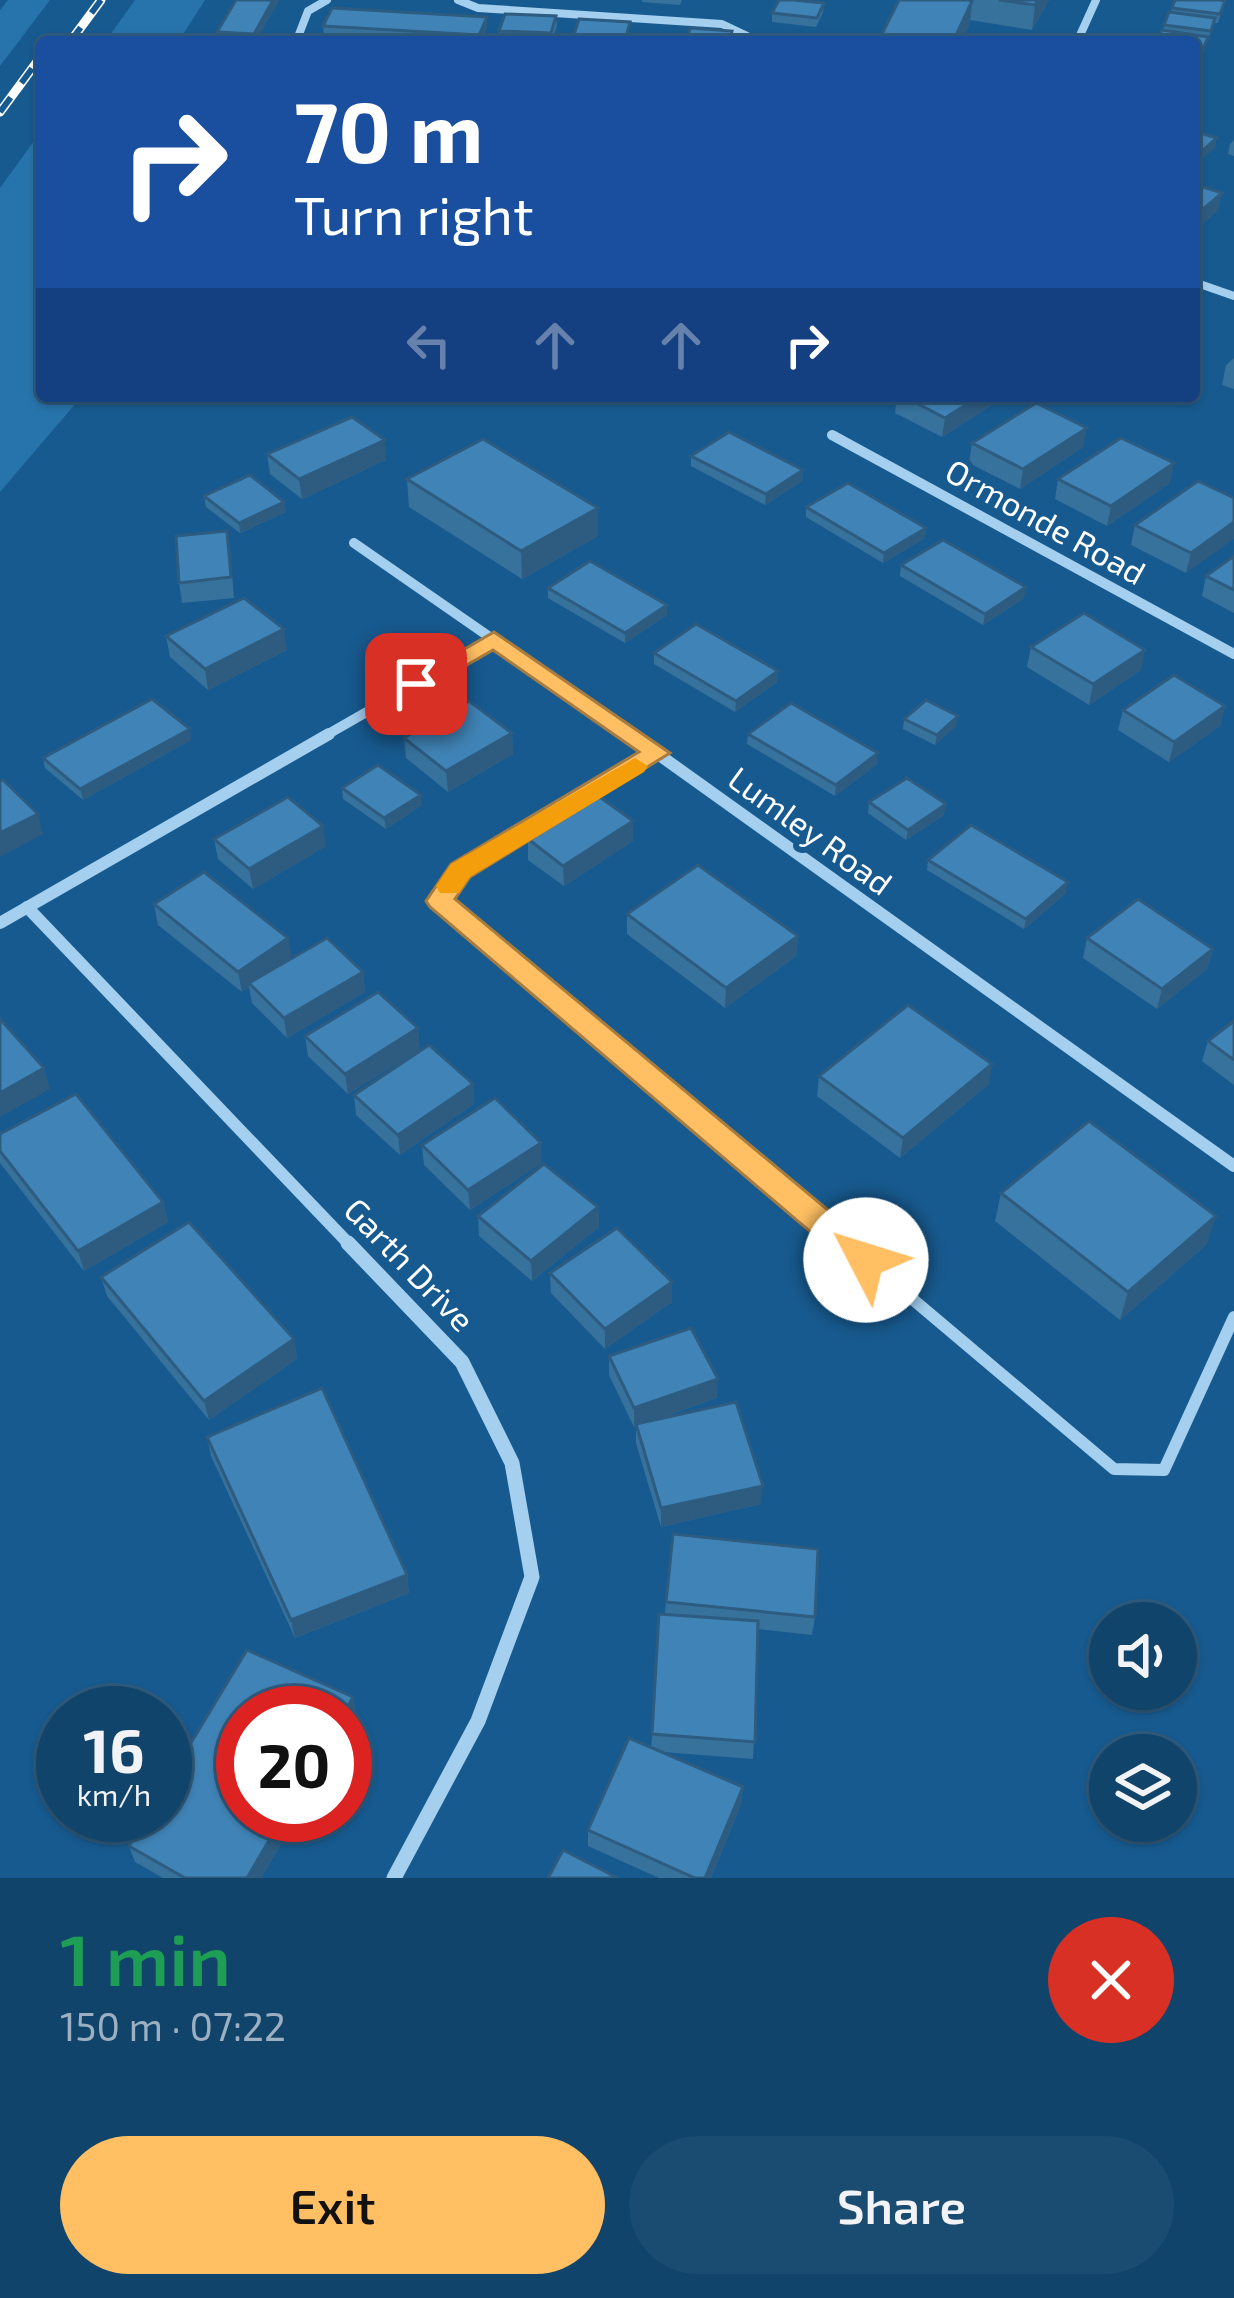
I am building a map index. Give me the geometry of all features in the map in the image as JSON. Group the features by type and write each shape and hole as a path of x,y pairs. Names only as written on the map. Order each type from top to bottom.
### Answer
{"street":[{"path":"298,36 308,11 327,0"},
{"path":"458,0 478,8 722,24 747,36"},
{"path":"1080,36 1096,0"},
{"path":"1200,284 1234,296"},
{"name":"Ormonde Road","path":"832,436 1234,654"},
{"name":"Lumley Road","path":"354,543 657,753 1234,1166"},
{"path":"0,923 494,639"},
{"name":"Garth Drive","path":"27,907 462,1361 512,1463 532,1577 478,1721 394,1878"}],"lane":[{"path":"657,753 460,871 440,901 1114,1469 1164,1470 1234,1317"}],"shaded area":[{"path":"8,0 50,0 0,66 0,10"},
{"path":"135,0 205,0 182,36 109,36"},
{"path":"36,138 36,402 77,402 0,492 0,188"}],"building":[{"path":"236,0 273,0 254,34 217,32"},
{"path":"779,0 824,3 817,18 772,13"},
{"path":"899,0 972,1 956,36 881,36"},
{"path":"999,0 1038,0 1035,5"},
{"path":"1175,0 1225,1 1220,14 1172,8"},
{"path":"332,8 487,17 479,35 323,26"},
{"path":"1169,12 1215,18 1211,31 1164,25"},
{"path":"505,14 556,16 551,33 499,31"},
{"path":"579,19 630,22 626,36 574,36"},
{"path":"690,28 732,31 731,36 688,36"},
{"path":"1162,30 1208,37 1203,49 1200,36 1160,36"},
{"path":"1200,133 1217,138 1200,153"},
{"path":"1200,186 1222,193 1200,212"},
{"path":"914,402 970,402 945,418"},
{"path":"1036,403 1087,428 1023,469 972,443"},
{"path":"352,417 385,440 299,479 267,454"},
{"path":"729,432 803,470 766,494 691,456"},
{"path":"1121,438 1174,463 1111,506 1058,479"},
{"path":"483,439 598,508 521,551 407,479"},
{"path":"250,475 284,502 239,523 204,496"},
{"path":"1198,481 1234,498 1234,522 1191,553 1135,525"},
{"path":"848,483 926,528 884,553 806,507"},
{"path":"227,531 231,577 179,583 176,536"},
{"path":"943,540 1026,587 985,614 901,565"},
{"path":"1234,556 1234,590 1206,576"},
{"path":"590,561 667,605 625,633 548,588"},
{"path":"244,598 284,629 205,669 166,636"},
{"path":"1084,613 1145,650 1093,684 1031,647"},
{"path":"696,624 778,671 736,701 654,653"},
{"path":"1174,675 1225,706 1174,742 1123,710"},
{"path":"152,699 190,729 80,789 43,758"},
{"path":"926,700 958,716 937,735 904,719"},
{"path":"469,701 512,733 446,771 404,738"},
{"path":"791,703 878,753 836,785 748,734"},
{"path":"378,765 421,795 384,818 342,788"},
{"path":"907,778 946,804 908,830 869,802"},
{"path":"0,781 38,814 0,833"},
{"path":"597,795 633,821 563,866 528,839"},
{"path":"288,797 323,826 249,869 214,839"},
{"path":"971,825 1068,882 1026,919 928,860"},
{"path":"698,865 798,936 726,988 627,914"},
{"path":"204,872 288,938 238,972 154,904"},
{"path":"1138,899 1213,949 1162,989 1087,938"},
{"path":"327,938 363,972 284,1018 249,983"},
{"path":"378,992 418,1028 345,1074 305,1036"},
{"path":"908,1005 992,1064 903,1138 819,1076"},
{"path":"0,1019 44,1068 0,1093"},
{"path":"1234,1021 1234,1060 1208,1041"},
{"path":"429,1045 473,1084 398,1135 354,1095"},
{"path":"76,1094 163,1202 78,1251 0,1151 0,1134"},
{"path":"495,1098 541,1143 468,1190 422,1145"},
{"path":"1089,1121 1216,1216 1128,1292 1001,1193"},
{"path":"544,1164 598,1207 531,1261 478,1216"},
{"path":"189,1222 294,1339 204,1401 101,1277"},
{"path":"617,1228 672,1282 605,1329 550,1273"},
{"path":"691,1328 718,1379 634,1408 609,1356"},
{"path":"322,1388 407,1575 291,1620 207,1437"},
{"path":"736,1402 763,1486 661,1508 636,1424"},
{"path":"673,1534 818,1549 815,1617 666,1602"},
{"path":"659,1614 758,1621 755,1742 652,1734"},
{"path":"247,1650 328,1686 225,1686"},
{"path":"216,1701 216,1842 268,1842 247,1878 185,1878 129,1846 131,1842 192,1842 192,1741"},
{"path":"629,1738 743,1787 705,1878 695,1878 588,1830"},
{"path":"563,1850 618,1878 548,1878"}],"railway":[{"path":"74,36 101,0"},
{"path":"0,112 36,63"}],"slow traffic":[{"path":"450,886 460,871 635,766"}],"route":[{"path":"416,684 494,639 657,753 460,871 440,901 866,1260"}]}
